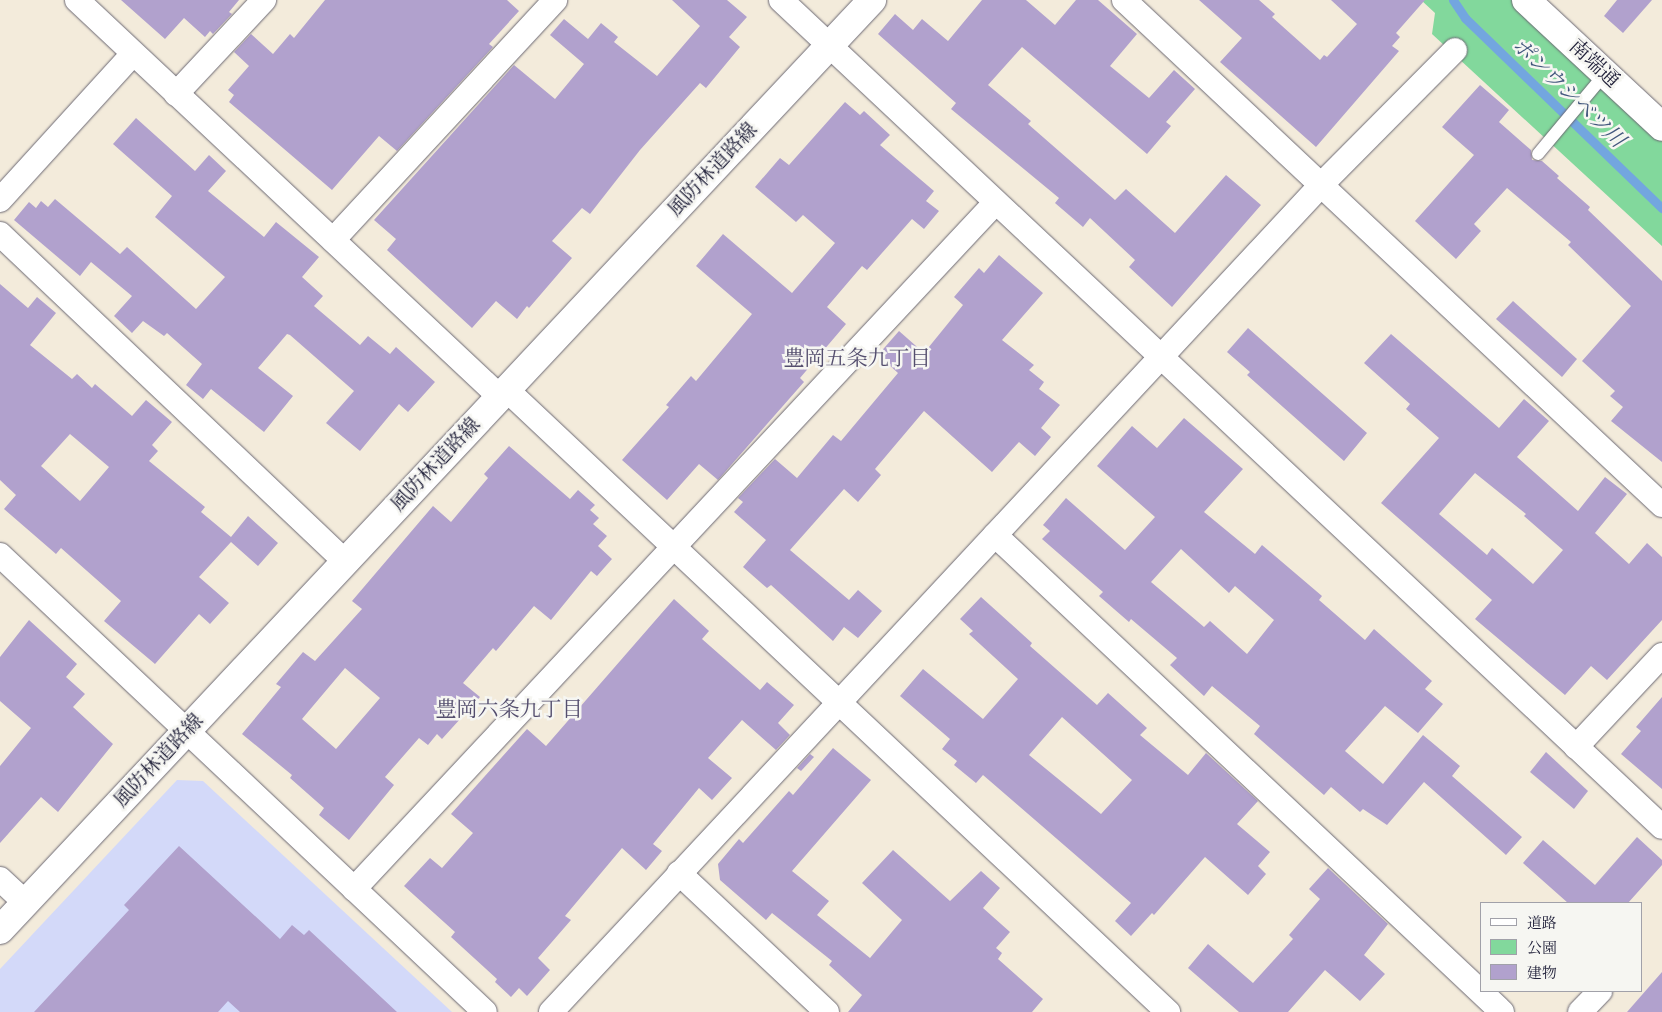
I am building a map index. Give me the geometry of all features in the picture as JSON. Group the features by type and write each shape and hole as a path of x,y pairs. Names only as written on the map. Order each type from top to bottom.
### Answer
{"street":[{"path":"77,0 333,240 674,547 1168,1012"},
{"path":"176,94 264,0"},
{"path":"333,240 556,0"},
{"path":"781,0 1662,827"},
{"name":"風防林道路線","path":"0,930 872,0"},
{"path":"1124,0 1662,505"},
{"name":"南端通","path":"1526,0 1662,127"},
{"path":"551,1012 1321,185 1455,50"},
{"path":"0,200 133,54"},
{"path":"354,889 995,202"},
{"path":"0,234 346,562"},
{"path":"995,535 1480,991"},
{"path":"0,555 485,1012"},
{"path":"1576,747 1662,655"},
{"path":"679,873 827,1012"},
{"path":"0,879 26,903"},
{"path":"1481,992 1502,1012"},
{"path":"1580,1012 1599,992"}],"lane":[{"path":"1538,154 1554,131 1605,74"}],"shaded area":[{"path":"177,780 203,781 452,1012 0,1012 0,969"}],"green space":[{"path":"1421,0 1526,0 1662,127 1662,246 1432,34 1435,13"}],"building":[{"path":"121,0 239,0 229,12 232,14 213,34 210,31 205,37 184,18 165,39"},
{"path":"325,0 507,0 519,11 489,44 493,47 397,151 379,136 332,190 229,102 234,95 228,90 249,66 234,52 251,34 273,54 290,34 294,38"},
{"path":"672,0 727,0 747,17 729,37 740,47 706,88 700,83 640,150 590,214 582,208 552,241 572,258 529,308 527,306 517,319 496,301 472,328 387,250 396,239 374,220 514,65 555,99 584,64 550,35 564,19 588,39 601,23 618,37 614,42 657,76 700,26"},
{"path":"982,0 1026,0 1055,25 1076,0 1098,0 1137,34 1110,66 1149,98 1174,70 1195,89 1166,122 1171,126 1147,154 1022,47 988,85 1031,121 1028,124 1115,200 1126,189 1175,233 1226,175 1261,205 1172,307 1129,267 1135,260 1090,218 1083,227 1055,203 1059,198 951,109 956,103 878,34 895,14 913,30 922,19 948,41"},
{"path":"1199,0 1259,0 1275,14 1272,17 1320,60 1324,55 1327,57 1357,24 1331,0 1425,0 1396,33 1400,37 1392,46 1399,51 1316,147 1220,62 1242,38"},
{"path":"1617,0 1652,0 1623,33 1604,16"},
{"path":"1480,85 1509,110 1499,122 1531,150 1532,160 1542,161 1559,176 1557,178 1590,207 1588,210 1662,281 1662,462 1611,421 1623,407 1610,396 1615,391 1582,361 1631,306 1568,245 1571,242 1507,188 1474,224 1481,231 1456,259 1415,221 1474,155 1442,127"},
{"path":"845,102 860,115 864,111 890,135 880,145 934,191 926,201 939,211 924,229 912,219 867,270 862,266 827,307 846,324 800,378 804,382 718,480 699,464 667,500 622,460 669,407 666,405 691,376 696,381 752,314 696,266 723,234 792,293 835,243 803,215 796,222 755,187 780,158 789,165"},
{"path":"136,118 195,171 209,155 226,171 208,191 264,237 276,222 319,257 302,277 323,296 314,306 360,345 368,336 390,354 396,347 435,382 408,412 399,404 360,451 326,423 354,391 290,335 287,334 258,368 293,396 264,432 211,389 203,399 186,385 202,364 167,333 164,336 143,321 132,333 114,316 132,296 91,262 80,276 14,220 29,202 36,208 41,201 48,207 55,199 120,254 127,247 196,309 225,277 155,217 172,196 113,144"},
{"path":"999,255 1043,293 1002,340 1034,365 1029,370 1044,382 1039,389 1060,405 1041,428 1051,437 1035,456 1019,442 992,472 924,411 875,469 881,475 858,502 844,489 790,550 849,600 858,590 882,611 858,638 844,627 833,641 771,585 767,588 743,567 766,540 734,512 743,502 738,498 775,459 797,478 833,435 841,441 898,373 878,355 899,331 924,353 963,305 954,297 979,268 984,273"},
{"path":"0,284 28,308 37,297 56,313 30,345 72,379 77,374 92,388 95,384 132,416 146,400 172,422 152,445 158,451 149,461 205,507 201,512 231,537 248,516 278,543 258,566 231,542 199,577 229,603 210,624 199,614 155,664 104,621 121,601 61,548 56,554 4,509 16,495 0,480","holes":["70,434 109,467 80,501 41,466"]},
{"path":"1513,301 1577,359 1562,377 1496,319"},
{"path":"1248,328 1367,433 1344,461 1247,375 1250,372 1227,352"},
{"path":"1391,334 1499,428 1524,399 1549,421 1517,457 1578,511 1605,477 1627,494 1595,533 1629,564 1647,543 1662,557 1662,620 1607,680 1591,666 1565,695 1475,619 1492,600 1381,503 1439,438 1406,409 1410,404 1364,363","holes":["1475,473 1526,514 1524,516 1563,550 1533,584 1492,548 1487,555 1439,514"]},
{"path":"1184,418 1243,469 1204,512 1255,554 1262,545 1322,596 1319,600 1365,640 1374,629 1432,681 1425,689 1443,704 1418,733 1385,706 1345,751 1383,784 1423,735 1460,766 1452,776 1522,837 1506,855 1424,782 1387,825 1363,809 1360,812 1331,787 1324,795 1254,734 1260,726 1212,686 1204,696 1170,665 1177,658 1131,619 1129,622 1099,596 1103,592 1042,539 1050,531 1043,525 1066,498 1125,550 1155,517 1097,466 1132,426 1157,448","holes":["1181,549 1229,593 1235,586 1274,620 1247,654 1210,621 1204,627 1151,582"]},
{"path":"509,446 570,499 578,490 595,505 590,510 599,518 593,524 607,536 598,546 612,559 597,576 591,571 551,620 534,606 496,651 493,648 463,683 480,697 442,739 437,734 428,745 419,738 385,777 394,785 349,840 319,815 324,808 290,778 292,775 242,734 281,687 276,684 303,652 315,661 362,609 352,601 433,506 451,522 488,478 484,474","holes":["345,668 380,698 336,749 302,719"]},
{"path":"981,597 1032,643 1030,646 1097,705 1108,693 1147,728 1140,735 1188,775 1206,753 1258,801 1237,824 1270,852 1258,866 1266,874 1248,895 1205,857 1154,915 1152,913 1131,936 1115,921 1131,903 983,775 976,783 954,765 957,761 942,749 950,739 900,696 923,669 983,719 1018,679 969,634 973,631 960,619","holes":["1062,717 1132,780 1101,814 1029,755"]},
{"path":"674,599 709,631 702,639 760,690 767,682 794,705 778,723 790,735 776,750 742,720 708,758 732,778 712,800 699,788 653,844 662,851 646,870 622,848 565,916 571,920 538,958 550,970 527,996 519,988 511,997 495,982 497,979 451,937 455,932 404,886 430,858 442,868 473,833 451,814 527,729 546,746"},
{"path":"29,620 77,664 66,677 85,694 73,707 113,744 58,812 41,797 0,843 0,766 31,728 0,701 0,657"},
{"path":"1662,697 1662,789 1621,754 1641,731 1636,727"},
{"path":"833,748 871,780 792,871 829,901 817,915 870,958 902,920 862,883 893,850 950,901 981,871 1000,888 983,908 1010,932 996,948 1002,953 998,959 1043,999 1032,1012 848,1012 862,995 829,965 832,961 772,913 766,920 720,880 718,864 739,839 743,843 789,791 793,795"},
{"path":"1546,752 1588,791 1574,809 1530,772"},
{"path":"810,754 814,757 801,771 797,768"},
{"path":"1637,837 1662,860 1662,865 1629,902 1567,902 1523,863 1543,840 1595,885"},
{"path":"179,846 280,939 292,925 304,935 309,930 397,1012 240,1012 228,1001 218,1012 34,1012 129,910 124,905"},
{"path":"1328,868 1388,924 1364,955 1385,974 1360,1001 1325,970 1288,1012 1239,1012 1188,968 1208,944 1253,983 1293,939 1289,935 1320,899 1309,889"},
{"path":"1662,972 1662,1012 1627,1012"}],"waterway":[{"name":"ポンウシベツ川","path":"1453,0 1465,18 1662,208"}],"district":[{"name":"豊岡五条九丁目","path":"857,359"},
{"name":"豊岡六条九丁目","path":"509,710"}]}
